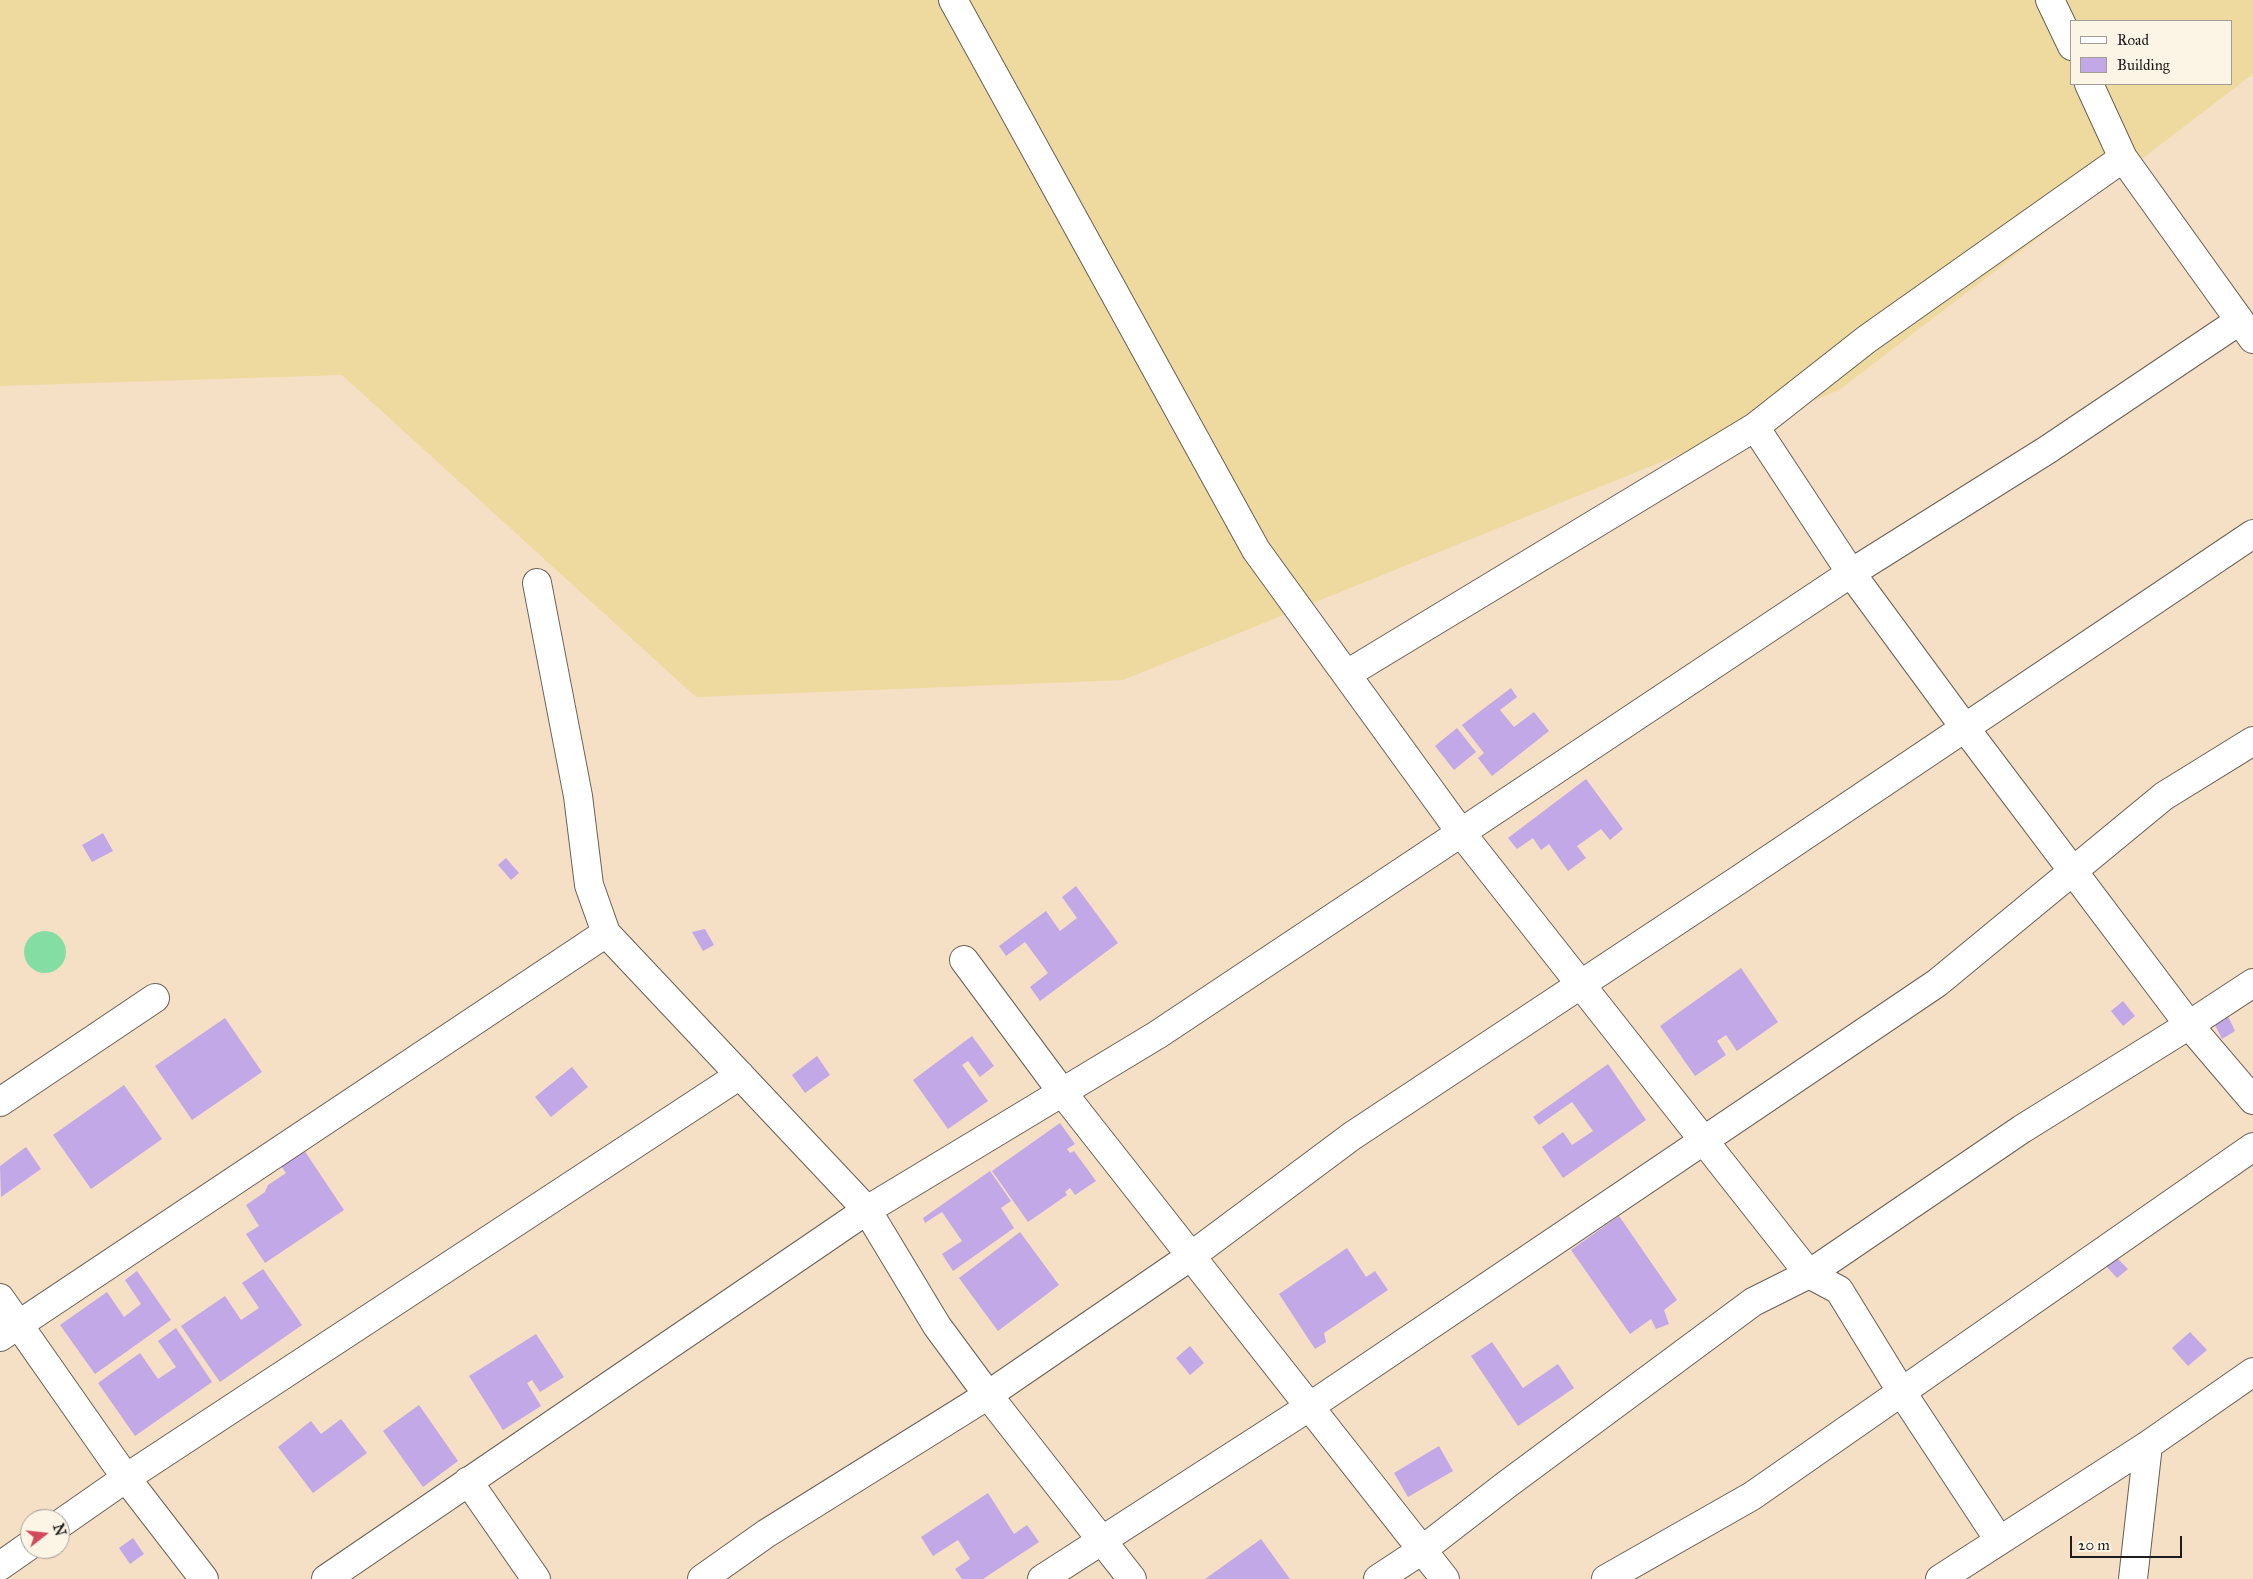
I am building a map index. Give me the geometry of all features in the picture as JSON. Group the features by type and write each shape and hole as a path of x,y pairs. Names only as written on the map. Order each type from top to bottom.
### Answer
{"street":[{"path":"953,0 1256,550 1462,834 1580,985 1809,1274 1839,1290 1901,1391 1999,1540"},
{"path":"2050,0 2070,42"},
{"path":"326,1579 867,1210 1157,1035 1462,834 1851,573 2047,450 2246,330 2123,158 2089,85"},
{"path":"1347,674 1755,427 1867,339 2123,158"},
{"path":"1755,427 1851,573 1965,728 2072,872 2190,1025 2253,1100"},
{"path":"702,1579 768,1533 988,1395 1191,1256 1352,1136 2253,534"},
{"path":"537,584 578,796 589,885 606,933 867,1210 937,1326 988,1395 1132,1579"},
{"path":"1042,1579 1309,1408 1937,983 2164,796 2253,741"},
{"path":"10,1331 606,933"},
{"path":"964,960 1062,1092 1445,1579"},
{"path":"1378,1579 1422,1550 1506,1485 1753,1302 1809,1274 2022,1128 2190,1025 2253,983"},
{"path":"0,1102 155,998"},
{"path":"70,1517 126,1478 740,1075"},
{"path":"1606,1579 1752,1496 2253,1147"},
{"path":"0,1298 10,1331 204,1579"},
{"path":"1940,1579 2148,1445 2253,1372"},
{"path":"2133,1579 2148,1445"},
{"path":"468,1481 536,1579"},
{"path":"0,1566 20,1552"}],"green space":[{"path":"49,931 57,934 63,940 66,952 63,964 57,970 41,973 33,970 27,964 24,948 27,940 33,934"}],"sand":[{"path":"0,0 2253,0 2253,74 1839,390 1123,680 696,697 342,375 0,386"}],"building":[{"path":"1511,688 1517,697 1500,710 1514,727 1534,712 1549,731 1492,776 1478,758 1484,753 1462,725"},
{"path":"1457,728 1476,752 1454,770 1435,746"},
{"path":"1586,779 1623,829 1610,840 1601,829 1577,846 1586,858 1568,871 1549,844 1541,850 1533,838 1517,849 1508,838"},
{"path":"103,833 113,851 92,862 82,845"},
{"path":"506,858 519,873 511,880 498,865"},
{"path":"1076,886 1118,943 1040,1001 1030,987 1048,973 1025,942 1006,956 999,946 1046,911 1060,931 1077,918 1062,897"},
{"path":"705,929 714,945 703,951 692,932"},
{"path":"1741,968 1778,1022 1737,1051 1726,1035 1717,1041 1726,1055 1695,1076 1660,1026"},
{"path":"2123,1001 2135,1016 2123,1026 2111,1011"},
{"path":"2226,1012 2235,1031 2222,1039 2212,1019"},
{"path":"225,1018 262,1072 192,1120 155,1066"},
{"path":"972,1036 994,1066 980,1077 968,1061 962,1065 988,1101 948,1129 913,1080"},
{"path":"817,1056 830,1075 805,1093 792,1075"},
{"path":"1608,1064 1646,1120 1563,1178 1542,1147 1563,1132 1572,1145 1593,1131 1572,1102 1539,1125 1533,1117"},
{"path":"572,1067 588,1087 551,1117 535,1097"},
{"path":"124,1085 162,1139 91,1189 53,1135"},
{"path":"1060,1123 1075,1144 1067,1149 1070,1153 1074,1151 1096,1181 1075,1195 1070,1188 1065,1192 1067,1195 1028,1222 992,1171"},
{"path":"26,1147 41,1169 1,1197 0,1166"},
{"path":"302,1147 344,1210 265,1263 246,1234 259,1226 246,1205 265,1192 268,1185 286,1173 279,1163"},
{"path":"990,1171 1011,1201 1001,1208 1014,1228 953,1271 942,1254 962,1241 942,1212 925,1223 923,1218"},
{"path":"1619,1216 1677,1300 1664,1310 1669,1324 1656,1329 1651,1319 1630,1334 1571,1250"},
{"path":"1020,1232 1059,1285 998,1331 959,1278"},
{"path":"1347,1248 1366,1277 1375,1271 1388,1290 1324,1333 1326,1342 1315,1349 1279,1294"},
{"path":"2115,1256 2128,1269 2117,1278 2106,1266"},
{"path":"263,1269 302,1325 220,1382 181,1326 225,1296 241,1320 259,1308 242,1283"},
{"path":"137,1271 171,1320 95,1374 60,1325 107,1292 124,1317 141,1304 125,1280"},
{"path":"176,1328 212,1382 135,1436 98,1383 140,1353 158,1379 176,1367 158,1341"},
{"path":"2190,1332 2207,1350 2188,1366 2172,1348"},
{"path":"536,1334 564,1377 540,1392 532,1380 527,1383 541,1406 503,1430 469,1376"},
{"path":"1492,1342 1523,1388 1558,1364 1574,1388 1518,1426 1471,1356"},
{"path":"1190,1346 1204,1363 1190,1375 1176,1358"},
{"path":"419,1405 458,1461 423,1487 383,1431"},
{"path":"341,1419 367,1453 313,1493 278,1447 311,1421 321,1434"},
{"path":"1439,1446 1453,1471 1408,1497 1394,1473"},
{"path":"988,1493 1014,1534 1027,1525 1039,1542 983,1579 962,1579 955,1569 970,1559 958,1540 933,1556 921,1537"},
{"path":"133,1538 144,1554 130,1564 119,1548"},
{"path":"1261,1539 1290,1579 1205,1579"}]}
